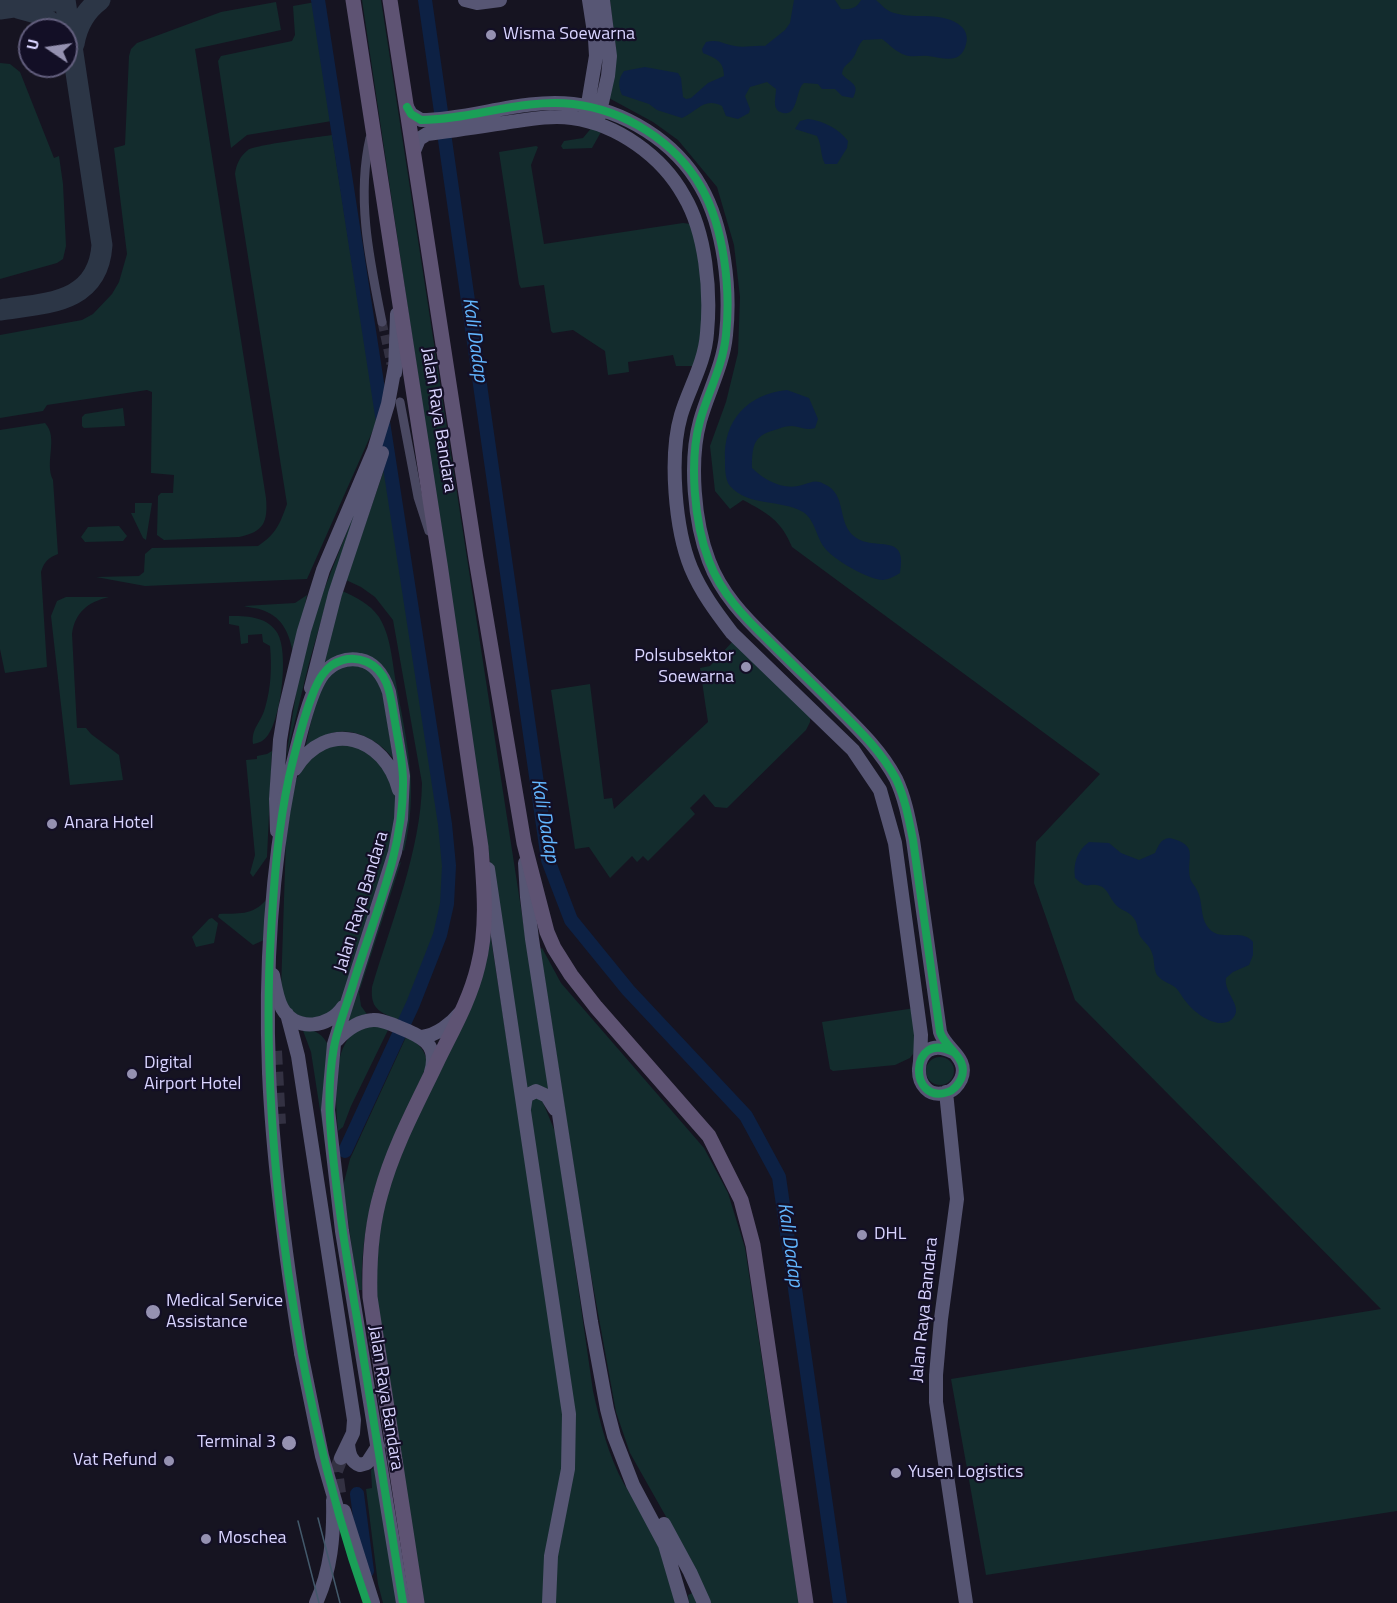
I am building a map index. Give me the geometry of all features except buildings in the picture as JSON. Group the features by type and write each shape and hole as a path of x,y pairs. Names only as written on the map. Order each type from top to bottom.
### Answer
{"main road":[{"name":"Jalan Raya Bandara","path":"353,0 481,847 484,905 482,948 478,967 463,1008 390,1167 381,1192 373,1236 370,1297 417,1603"},
{"name":"Jalan Raya Bandara","path":"390,0 461,465 524,843 554,948 571,975 596,1007 709,1136 741,1200 753,1245 806,1603"}],"street":[{"path":"465,0 477,3 500,0"},
{"path":"589,0 596,56 593,115"},
{"path":"593,115 608,75 610,56 603,0"},
{"path":"407,107 414,117 427,127 462,122 537,104 561,103 593,115 627,119 656,138 694,175 707,198 718,235 725,268 728,314 722,358 700,420 694,453 698,512 704,544 712,567 732,602 745,618 866,736 884,759 898,784 913,840 940,1032 953,1052"},
{"path":"593,115 641,148 671,177 684,196 700,238 709,297 707,336 698,373 681,416 675,451 679,516 690,566 705,597 732,633 853,750 880,790 895,843 921,1035 918,1071 922,1084 933,1092 946,1092 958,1085 963,1072 960,1058 947,1048 934,1048 923,1055 920,1061"},
{"path":"373,127 366,158 364,213 382,322"},
{"path":"414,151 427,127"},
{"path":"306,716 323,635 354,534 368,478 393,407 396,280"},
{"path":"393,407 440,564"},
{"path":"275,1051 273,975 278,889 277,778 280,740 304,631 323,570 368,478"},
{"name":"Jalan Raya Bandara","path":"367,1603 328,1479 301,1353 286,1257 271,1115 267,1010 273,891 286,792 306,716 318,681 329,667 347,659 366,662 377,669 386,683 402,762 403,804 398,839 334,1047 329,1091 331,1140 342,1232 403,1603"},
{"path":"824,723 838,709"},
{"path":"277,835 293,773 312,749 332,740 354,740 377,751 394,773 403,804"},
{"path":"880,790 898,784"},
{"path":"895,843 913,840"},
{"name":"Jalan Raya Bandara","path":"524,843 526,897 591,1322 607,1409 633,1485 665,1545 682,1603"},
{"name":"Jalan Raya Bandara","path":"481,847 487,860 490,879 569,1414 568,1469 551,1556 549,1603"},
{"path":"390,867 408,849"},
{"path":"273,975 282,1008 287,1014 326,1034 334,1047 343,1034 353,1026 365,1021 382,1021 420,1036 433,1034 453,1022 463,1008"},
{"path":"308,1024 322,1024 334,1018 344,1006 352,988"},
{"path":"287,1014 297,1056 354,1420 353,1433 340,1458"},
{"path":"420,1036 431,1050 434,1062 429,1080"},
{"path":"524,1111 526,1096 536,1091 543,1093 554,1107 562,1132"},
{"name":"Jalan Raya Bandara","path":"946,1092 957,1199 941,1319 936,1402 966,1603"},
{"path":"348,1444 351,1458 355,1464 360,1466 367,1463 378,1446"},
{"name":"Jalan Raya Bandara","path":"621,1453 677,1546 701,1597"},
{"path":"316,1603 326,1580 331,1550 334,1525 333,1477"},
{"path":"344,1511 373,1603"}],"green space":[{"path":"362,0 381,0 549,1090 538,1085 524,1089"},
{"path":"610,0 1397,0 1397,1511 986,1575 951,1379 1381,1309 1075,1000 1034,883 1036,842 1100,774 792,547 783,530 766,513 743,500 730,509 715,491 710,446 726,402 738,353 740,297 734,245 717,187 678,140 653,122 607,97 616,49"},
{"path":"321,1 338,120 247,135 231,148 218,61 221,56 292,41 295,35 293,6"},
{"path":"276,2 281,30 195,49 266,498 265,520 259,529 239,537 164,540 157,535 158,496 161,493 173,493 174,475 151,473 152,392 147,390 47,405 43,411 0,418 0,335 82,320 93,314 112,294 119,282 127,254 114,148 125,145 131,49 137,43 221,12"},
{"path":"0,63 10,64 18,70 18,78 22,78 54,158 59,156 63,184 66,246 63,259 57,263 0,279"},
{"path":"593,126 601,132 592,148 563,149 561,146 564,141 583,138"},
{"path":"332,135 377,421 307,579 145,586 96,577 139,576 144,572 145,554 152,548 258,546 273,533 279,523 287,504 235,174 237,164 248,150"},
{"path":"538,147 531,165 544,244 683,223 691,224 697,245 705,311 696,366 676,366 673,355 628,362 629,372 608,375 605,351 573,330 553,333 551,331 544,285 521,288 519,284 499,152"},
{"path":"123,408 125,426 84,428 82,426 82,417 85,414"},
{"path":"45,423 51,436 50,466 58,554 47,561 41,572 47,667 5,673 0,649 0,430"},
{"path":"387,461 443,825 447,874 445,904 438,933 428,964 401,1021 383,1013 375,1006 372,987 411,860 422,783 393,620 375,597 346,580"},
{"path":"368,478 327,600 286,758 299,674 316,610"},
{"path":"135,503 152,503 146,540 131,513 135,513"},
{"path":"119,526 127,536 123,541 85,542 81,537 88,527"},
{"path":"342,591 362,601 375,612 389,640 410,767 411,807 404,851 401,849 406,827 409,785 402,725 393,683 379,663 360,654 350,653 339,656 319,669"},
{"path":"307,595 294,657 289,637 279,620 264,611 244,606 295,603"},
{"path":"66,597 109,597 89,605 79,614 72,634 77,728 86,728 119,755 123,780 70,785 51,616 57,601"},
{"path":"229,616 248,617 266,622 276,631 280,640 283,667 277,714 268,735 255,744 253,744 253,734 269,693 270,646 263,642 262,634 248,635 248,643 241,644 239,626 229,624"},
{"path":"734,640 810,716 806,730 727,808 715,807 704,794 690,808 695,814 648,861 643,856 637,862 632,856 610,878 589,847 575,849 551,690 590,684 604,799 612,798 614,809 708,722 700,668 710,666"},
{"path":"350,663 367,667 381,682 393,758 370,739 350,732 330,733 305,749 318,690 332,670"},
{"path":"355,744 381,760 396,791 395,838 345,997 323,1019 300,1016 292,1011 281,990 286,838 295,781 312,755 329,746"},
{"path":"272,751 267,857 253,877 250,873 255,855 246,760 257,759 257,756"},
{"path":"401,862 359,992 361,1006 369,1017 345,1028 396,866"},
{"path":"266,900 264,940 253,945 218,917 219,914 250,911"},
{"path":"212,918 218,923 214,943 196,947 192,937"},
{"path":"490,932 564,1408 565,1449 544,1603 424,1603 375,1289 382,1204"},
{"path":"542,948 561,983 704,1148 728,1193 745,1248 799,1603 689,1603 688,1595 703,1588 682,1545 630,1453 616,1412 586,1247 540,949"},
{"path":"915,1008 918,1047 910,1058 895,1065 833,1071 830,1069 822,1022"},
{"path":"376,1025 388,1030 343,1127 338,1131 336,1084 339,1059 348,1039 354,1033"},
{"path":"302,1028 318,1033 329,1047 326,1142 311,1052"},
{"path":"406,1037 421,1047 428,1063 381,1172 366,1228 362,1290 358,1290 343,1186 350,1159"},
{"path":"940,1057 950,1061 954,1071 950,1081 940,1085 930,1081 926,1071 930,1061"},
{"path":"536,1098 542,1100 556,1134 593,1391 602,1426 618,1473 656,1537 676,1603 553,1603 554,1565 573,1455 529,1103"},
{"path":"377,1466 397,1603 383,1603 378,1584 366,1489 372,1488 371,1470"}],"water":[{"path":"794,0 835,0 841,9 850,9 861,0 876,0 894,13 938,17 955,22 965,30 966,44 964,51 956,58 946,59 908,56 882,39 863,40 842,74 855,86 853,98 842,96 835,89 822,89 818,84 804,83 794,108 786,113 776,108 776,89 767,82 750,87 745,96 750,109 749,113 738,119 726,116 722,106 710,103 682,118 622,95 619,83 624,71 645,67 678,73 681,78 683,97 691,98 708,83 724,76 721,63 703,53 702,49 706,42 718,41 738,47 765,46 790,23"},
{"path":"808,119 831,126 848,141 847,148 837,164 825,164 817,136 795,129 800,121"},
{"path":"787,390 809,398 818,419 815,428 788,426 764,434 754,447 752,468 762,477 788,487 815,482 831,489 839,501 849,531 863,541 895,547 901,560 900,573 883,580 860,573 828,552 821,543 810,519 803,512 785,505 746,497 737,493 728,483 725,470 725,446 733,421 750,403 761,397"},
{"path":"1170,838 1188,848 1190,878 1199,894 1203,918 1207,926 1218,934 1242,936 1253,942 1253,955 1249,965 1226,978 1236,1010 1231,1020 1225,1023 1213,1022 1201,1015 1191,1007 1176,988 1159,977 1151,950 1140,936 1137,923 1129,913 1113,902 1107,891 1096,885 1086,885 1075,878 1077,858 1081,849 1089,842 1109,843 1121,853 1139,860 1155,853 1162,841"}],"waterway":[{"name":"Kali Dadap","path":"318,0 445,824 449,866 447,904 440,935 413,1004 345,1151"},
{"name":"Kali Dadap","path":"425,0 548,860 571,920 628,990 746,1116 779,1177 840,1603"},
{"name":"Kali Dadap","path":"357,1494 367,1571"}],"taxiway":[{"path":"0,9 61,0"},
{"path":"0,310 51,302 80,290 91,279 98,264 102,245 65,0"},
{"path":"78,29 90,9 100,0"},
{"path":"18,8 40,14 45,18"}],"tunnel":[{"path":"382,322 391,364"},
{"path":"275,1051 279,1124"},
{"path":"339,1493 336,1471 341,1458"}],"tram line":[{"path":"318,1518 340,1603"},
{"path":"298,1521 319,1603"}],"cycle path":[{"path":"407,107 411,114 421,120 459,117 535,104 554,103 592,107 629,121 663,142 690,170 701,187 709,203 720,239 727,298 724,346 719,368 700,421 695,454 695,491 704,545 714,573 734,604 867,739 883,758 896,779 904,801 913,840 940,1032 960,1059 963,1072 959,1083 948,1092 935,1093 926,1088 920,1079 919,1069 922,1058 928,1051 939,1048 953,1052"},
{"path":"367,1603 337,1509 313,1413 295,1317 277,1183 271,1112 268,1005 279,835 289,777 303,723 318,683 332,665 349,659 367,662 375,667 385,680 392,705 403,774 399,832 379,907 338,1030 329,1095 340,1213 403,1603"}],"place":[{"name":"Wisma Soewarna","path":"491,35"},
{"name":"Polsubsektor Soewarna","path":"746,667"},
{"name":"Anara Hotel","path":"52,824"},
{"name":"Digital Airport Hotel","path":"132,1074"},
{"name":"DHL","path":"862,1235"},
{"name":"Medical Service Assistance","path":"153,1312"},
{"name":"Terminal 3","path":"289,1443"},
{"name":"Vat Refund","path":"169,1461"},
{"name":"Yusen Logistics","path":"896,1473"},
{"name":"Moschea","path":"206,1539"}]}
